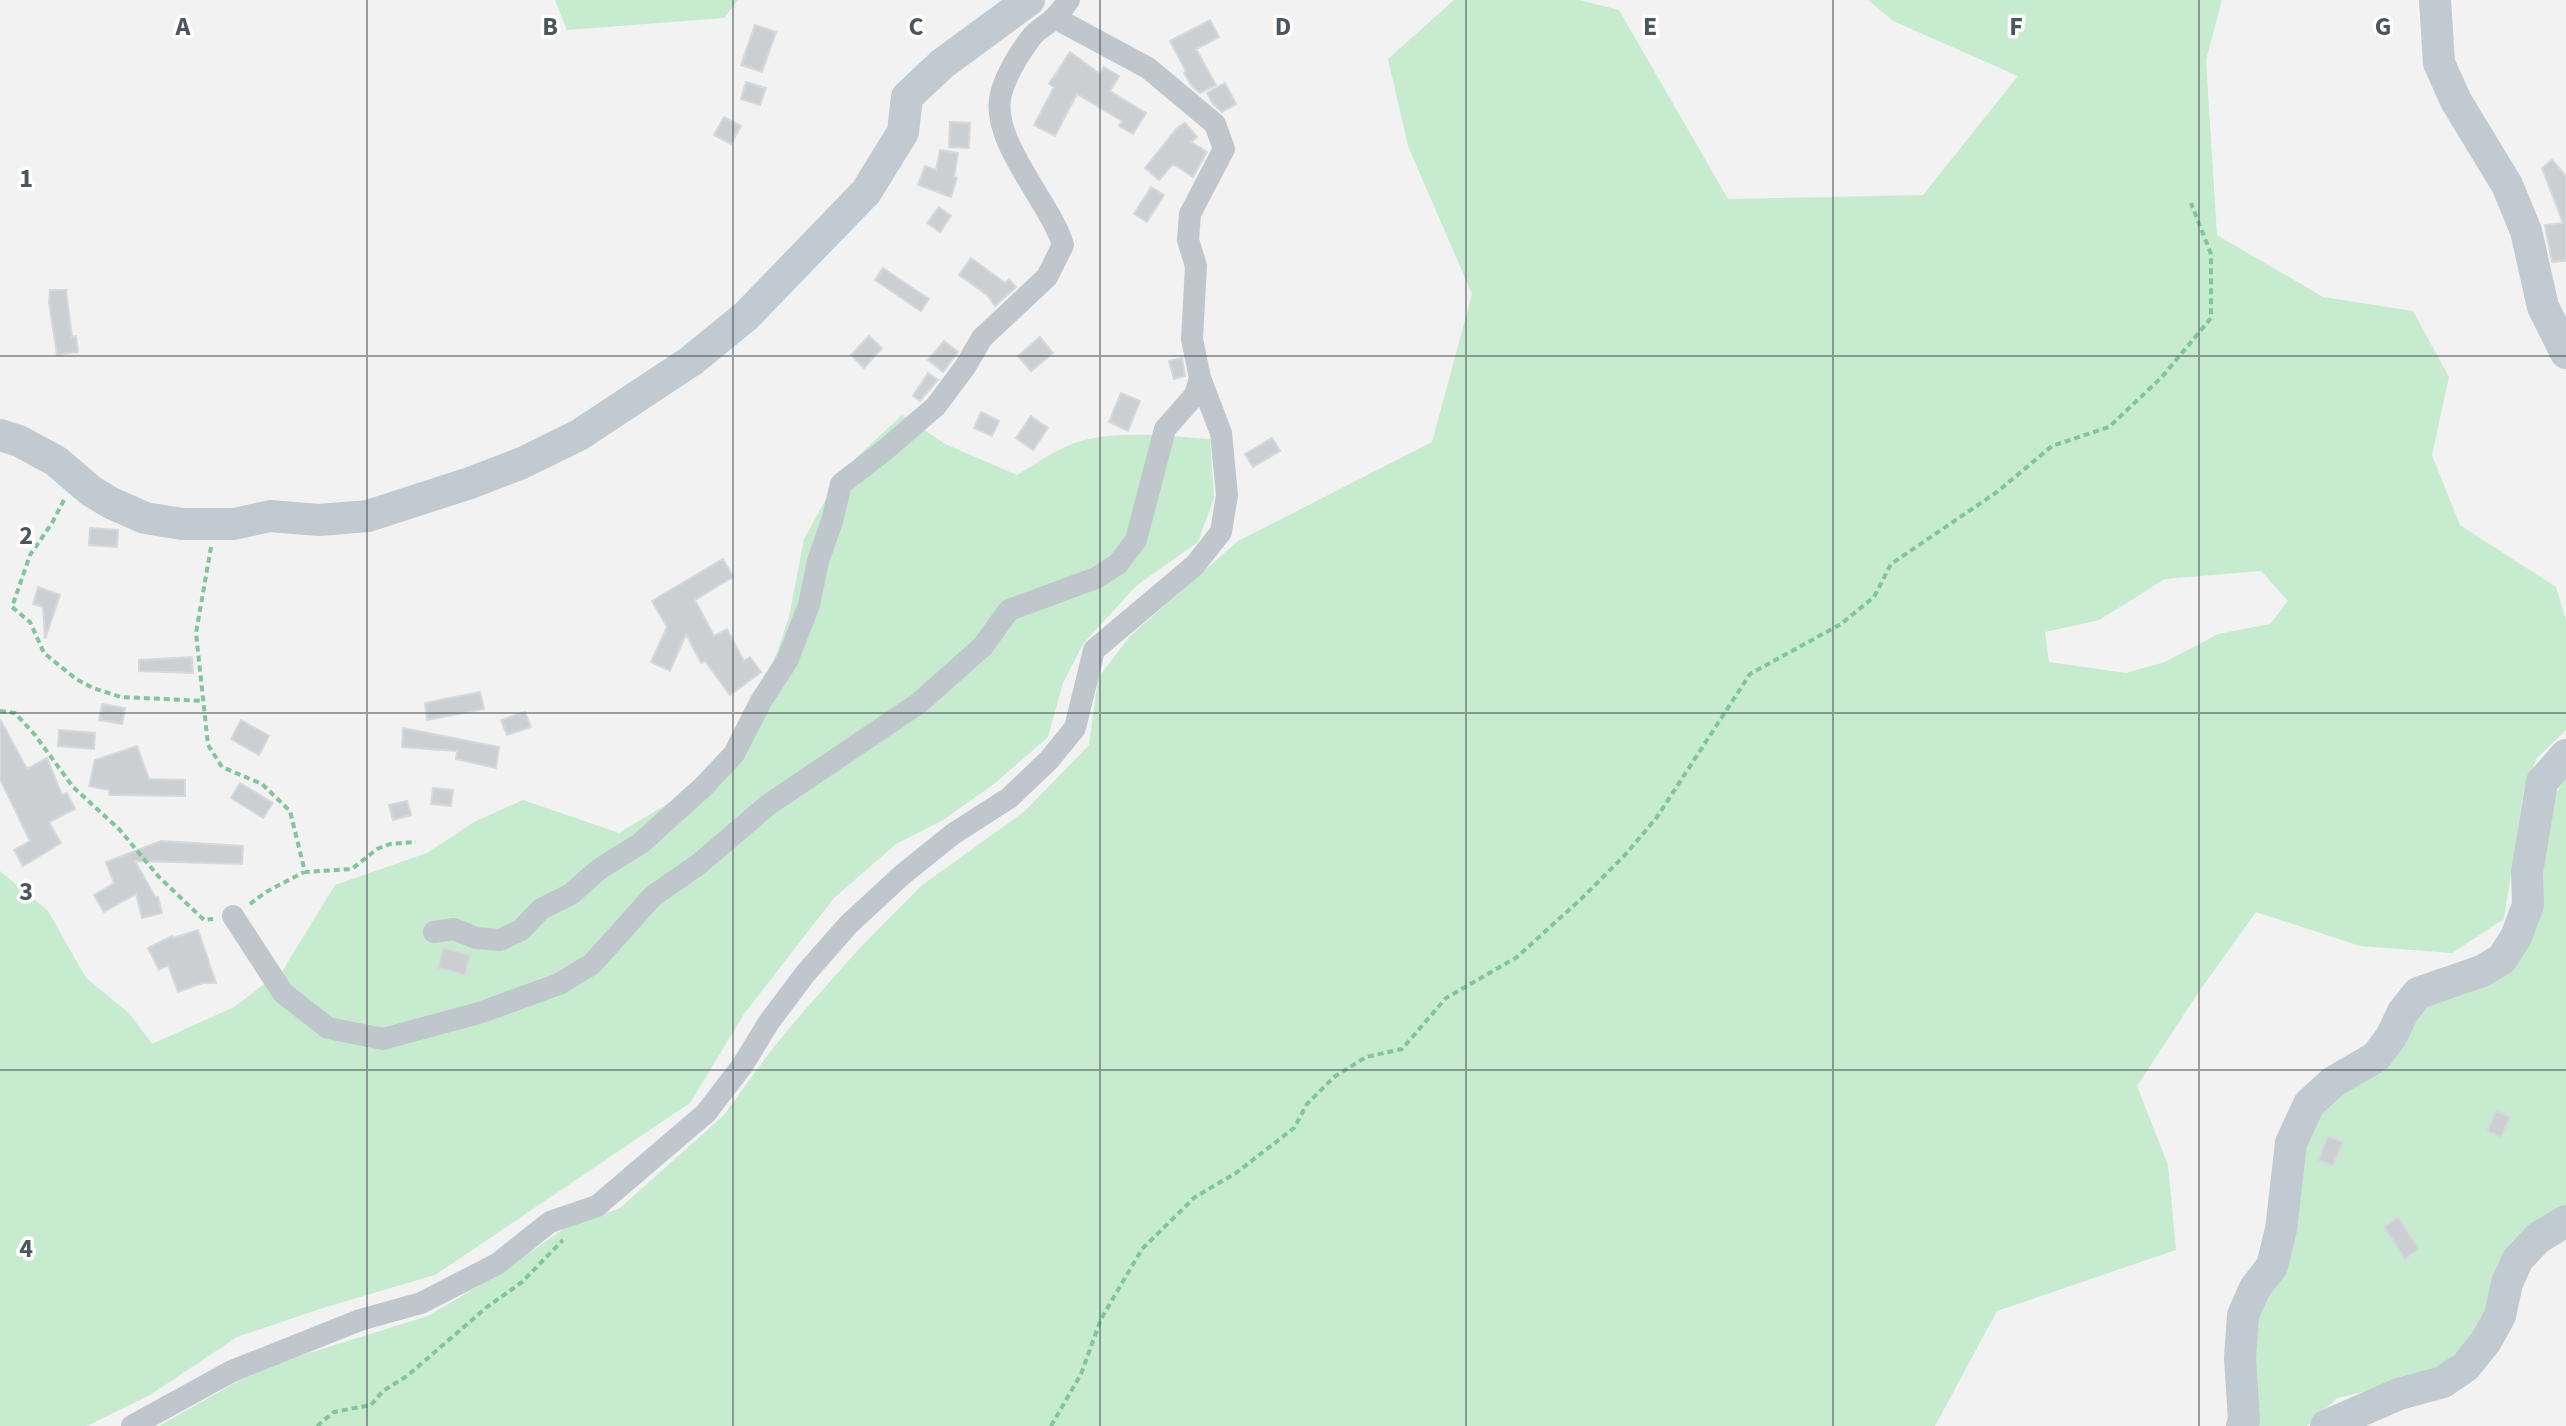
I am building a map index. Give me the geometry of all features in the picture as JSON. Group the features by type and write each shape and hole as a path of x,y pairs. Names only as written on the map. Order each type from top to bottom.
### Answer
{"street":[{"path":"0,435 19,441 56,461 75,479 111,503 145,518 182,524 234,524 270,516 319,520 368,516 522,463 579,435 691,361 746,316 866,192 903,132 907,97 942,64 992,30 1069,0"},
{"path":"2435,0 2439,63 2456,101 2507,185 2526,231 2543,307 2566,353"},
{"path":"132,1426 232,1371 360,1320 421,1303 497,1264 550,1222 597,1206 706,1113 796,986 849,924 902,875 953,834 1009,798 1049,760 1075,728 1094,650 1195,565 1221,532 1227,495 1221,433 1200,378 1192,339 1196,266 1188,240 1190,214 1224,149 1215,124 1148,68 1042,9"},
{"path":"434,932 454,929 476,938 500,940 521,930 541,909 571,894 598,870 641,843 703,787 734,754 761,701 787,661 809,605 818,561 841,484 936,406 982,338 1047,277 1063,245 1058,228 1020,168 1000,116 1001,95 1042,9"},
{"path":"233,916 283,993 328,1028 383,1039 492,1009 559,984 592,964 653,896 699,864 768,805 919,703 983,646 1009,610 1096,578 1118,564 1136,540 1165,429 1195,395 1200,378"},
{"path":"2242,1426 2240,1358 2243,1315 2255,1288 2272,1266 2281,1229 2291,1143 2309,1104 2333,1082 2376,1057 2418,993 2482,971 2502,959 2516,937 2528,905 2527,872 2542,782 2566,755"},
{"path":"2326,1426 2399,1394 2443,1382 2466,1366 2486,1341 2500,1316 2507,1283 2518,1259 2538,1238 2566,1221"}],"path":[{"path":"1051,1426 1081,1374 1101,1319 1142,1249 1195,1197 1236,1173 1294,1128 1307,1104 1334,1077 1366,1057 1402,1049 1446,998 1517,957 1581,899 1657,817 1750,674 1841,624 1874,597 1891,564 1997,492 2052,446 2109,427 2162,377 2211,318 2211,254 2191,203"},
{"path":"75,479 52,523 30,555 12,607 30,622 44,653 76,679 93,688 121,697 204,701"},
{"path":"214,525 196,633 208,745 222,767 262,784 290,811 305,872"},
{"path":"0,711 15,713 73,787 119,829 159,877 204,920 233,916 266,892 305,872 352,869 377,849 390,844 416,842"},
{"path":"317,1426 334,1412 371,1405 383,1391 407,1376 487,1307 522,1282 565,1239"}],"green space":[{"path":"555,0 738,0 724,18 567,30"},
{"path":"1454,0 1579,0 1619,10 1728,199 1923,195 2018,76 1893,21 1868,0 2222,0 2206,60 2217,235 2323,297 2413,311 2449,377 2432,455 2460,525 2556,587 2566,620 2566,730 2537,758 2524,789 2504,919 2452,953 2360,946 2256,912 2137,1086 2168,1165 2176,1250 1997,1311 1935,1426 159,1426 261,1368 428,1316 502,1272 565,1228 620,1208 723,1116 803,1012 921,886 1025,811 1089,745 1098,678 1130,636 1238,541 1432,442 1472,294 1408,146 1388,59","holes":["2261,571 2288,601 2270,624 2218,634 2165,662 2126,673 2049,662 2045,632 2099,620 2165,579"]},
{"path":"902,415 945,444 1017,475 1058,450 1088,439 1140,435 1210,439 1214,498 1198,542 1136,586 1083,644 1063,683 1048,737 994,784 943,820 896,844 834,898 744,1014 690,1103 435,1275 237,1337 150,1395 87,1426 0,1426 0,871 48,911 86,978 129,1013 152,1044 234,1007 283,970 335,885 427,853 474,822 523,800 619,833 704,782 756,698 776,655 789,617 804,539 841,472"},
{"path":"2566,777 2566,1206 2512,1241 2497,1268 2492,1304 2471,1339 2435,1371 2337,1398 2307,1426 2250,1426 2249,1348 2308,1134 2331,1093 2424,1001 2493,978 2549,805"}],"building":[{"path":"1210,20 1219,37 1196,49 1216,85 1200,93 1184,73 1186,71 1170,41"},
{"path":"755,25 776,32 762,72 741,65"},
{"path":"1070,52 1100,74 1104,67 1119,76 1110,91 1146,113 1133,134 1119,126 1122,121 1077,94 1055,136 1034,125 1054,87 1049,84"},
{"path":"746,82 766,88 760,105 741,99"},
{"path":"1225,83 1236,104 1222,112 1207,93"},
{"path":"724,117 741,126 731,144 714,135"},
{"path":"950,122 970,123 969,148 949,147"},
{"path":"1185,123 1197,137 1191,142 1207,152 1193,177 1173,164 1159,180 1145,168 1177,128"},
{"path":"940,150 958,153 954,177 957,178 951,197 918,185 925,166 936,170"},
{"path":"2552,160 2566,176 2566,261 2552,262 2545,225 2563,223 2542,168"},
{"path":"1151,187 1164,195 1147,222 1134,214"},
{"path":"939,207 951,216 940,232 927,223"},
{"path":"971,258 1005,283 1009,279 1016,287 995,306 987,295 959,275"},
{"path":"883,268 929,299 921,311 875,280"},
{"path":"50,290 66,290 72,337 76,336 78,352 57,355"},
{"path":"869,336 882,348 864,368 851,355"},
{"path":"1040,337 1053,353 1031,371 1018,356"},
{"path":"944,341 958,352 943,372 928,360"},
{"path":"1182,358 1185,376 1174,379 1169,361"},
{"path":"928,373 938,380 920,401 913,396"},
{"path":"1121,393 1140,401 1128,431 1109,422"},
{"path":"981,412 999,421 992,436 974,428"},
{"path":"1031,416 1048,428 1033,450 1016,438"},
{"path":"1272,438 1280,451 1253,467 1245,454"},
{"path":"90,528 118,530 117,547 89,545"},
{"path":"723,559 733,577 695,600 714,636 727,629 744,661 750,657 761,672 730,695 705,661 701,663 686,634 670,671 651,662 667,627 652,601"},
{"path":"38,587 60,595 45,639 43,607 33,604"},
{"path":"192,657 193,673 139,671 139,660"},
{"path":"480,692 484,709 427,720 425,703"},
{"path":"102,704 125,708 122,724 99,720"},
{"path":"525,712 531,727 507,735 501,720"},
{"path":"0,719 27,769 47,758 62,795 67,793 75,809 49,822 61,843 23,866 14,850 30,841 0,779"},
{"path":"241,720 269,736 259,755 231,739"},
{"path":"403,728 499,747 496,768 456,759 457,751 402,747"},
{"path":"59,730 95,733 94,749 58,746"},
{"path":"137,746 149,779 185,780 185,796 109,795 109,790 89,786 95,760"},
{"path":"240,783 273,803 263,818 231,798"},
{"path":"433,788 453,790 451,806 431,804"},
{"path":"407,801 411,815 393,820 389,805"},
{"path":"161,841 243,846 242,864 135,861 155,897 158,897 162,913 142,918 136,894 104,912 94,895 114,883 106,862"},
{"path":"198,930 216,983 203,983 178,992 168,965 159,970 148,948 172,936"},
{"path":"443,948 470,955 465,975 438,968"},
{"path":"2496,1111 2510,1117 2501,1137 2487,1131"},
{"path":"2328,1136 2343,1142 2333,1166 2318,1160"},
{"path":"2398,1217 2419,1249 2405,1259 2384,1227"}]}
